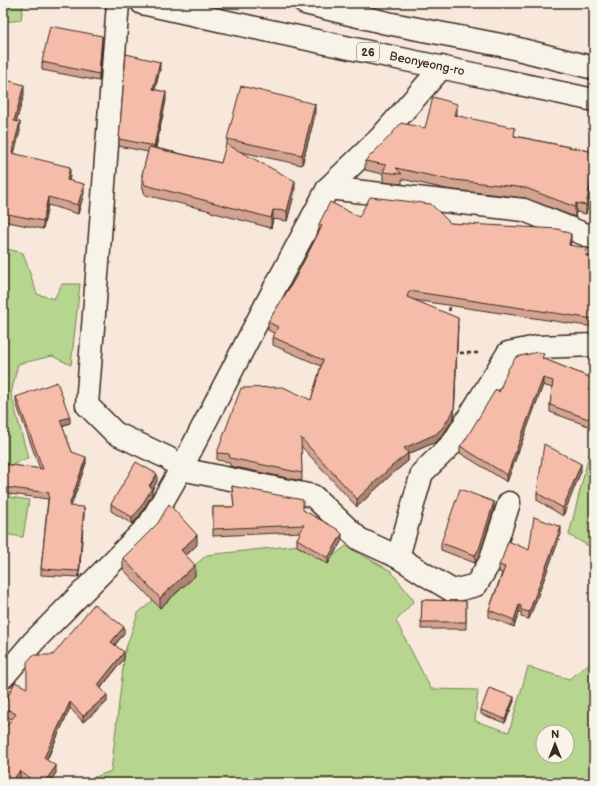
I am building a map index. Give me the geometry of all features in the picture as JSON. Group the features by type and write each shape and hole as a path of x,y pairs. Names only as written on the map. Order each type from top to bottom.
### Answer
{"street":[{"path":"118,3 87,405 115,433 168,458 181,469 313,496 359,539 398,557 453,591 476,585 490,562 509,503"},
{"name":"Beonyeong-ro","path":"142,3 594,100"},
{"path":"305,3 387,23 506,46 594,68"},
{"path":"3,676 34,641 150,525 181,469 328,188 380,138 442,67"},
{"path":"328,188 524,210 594,238"},
{"path":"398,557 422,473 454,442 508,353 537,347 594,345"}],"path":[{"path":"449,324 450,301"},
{"path":"451,352 508,353"}],"green space":[{"path":"3,3 23,5 21,20 3,22"},
{"path":"3,248 23,253 37,294 54,299 62,284 80,284 71,365 52,356 18,364 11,394 28,458 7,467 3,467"},
{"path":"594,434 594,549 569,535"},
{"path":"3,496 29,500 23,537 3,534"},
{"path":"309,544 332,557 346,546 391,571 414,601 396,621 431,689 478,690 475,721 509,732 528,667 569,679 594,660 594,783 80,783 111,771 125,651 138,613 207,555"}],"building":[{"path":"50,26 102,36 99,74 42,62"},
{"path":"126,54 160,62 153,89 166,92 154,146 119,139"},
{"path":"3,79 24,85 14,121 20,122 12,153 70,167 67,180 84,184 78,205 48,197 43,221 3,213"},
{"path":"241,86 315,104 302,155 227,139"},
{"path":"433,97 457,104 454,115 515,128 514,136 594,152 594,167 586,205 576,203 575,207 526,188 446,179 396,168 402,174 383,172 386,165 365,161 401,123 425,128"},
{"path":"226,144 295,181 287,211 273,210 271,218 145,185 142,175 149,147 221,163"},
{"path":"370,197 431,204 450,223 558,229 571,234 569,245 587,248 586,256 594,257 594,319 409,291 407,297 458,318 454,410 443,427 436,434 404,448 408,453 357,499 301,438 302,473 230,458 229,454 217,453 241,388 283,387 311,400 323,360 273,337 278,327 268,322 293,282 306,257 322,226 319,224 330,202 359,217"},
{"path":"538,352 544,354 542,358 594,379 594,421 550,405 553,381 543,378 507,475 460,446 464,442 496,389 499,392 508,369 516,357"},
{"path":"57,382 70,417 60,420 72,452 86,457 69,506 84,507 79,571 41,569 49,493 3,487 3,464 43,469 16,397"},
{"path":"544,444 581,464 563,508 537,493"},
{"path":"136,462 157,474 149,486 152,488 139,510 132,517 111,504"},
{"path":"232,486 303,500 303,510 337,529 342,534 328,558 297,539 304,525 213,529 213,507 234,507"},
{"path":"460,489 494,502 479,549 475,555 441,543"},
{"path":"169,504 197,535 181,550 195,565 160,598 123,558 158,523"},
{"path":"534,517 561,527 529,612 521,610 521,606 519,605 514,620 489,610 505,567 499,565 508,541 529,550"},
{"path":"422,600 466,601 466,622 421,622"},
{"path":"94,604 124,627 111,642 124,652 98,685 107,695 83,716 70,702 44,758 56,766 44,783 36,783 20,771 10,783 3,783 3,730 16,714 3,707 15,682 27,688 27,662 33,655 53,655"},
{"path":"489,688 514,697 505,719 481,710"}]}
